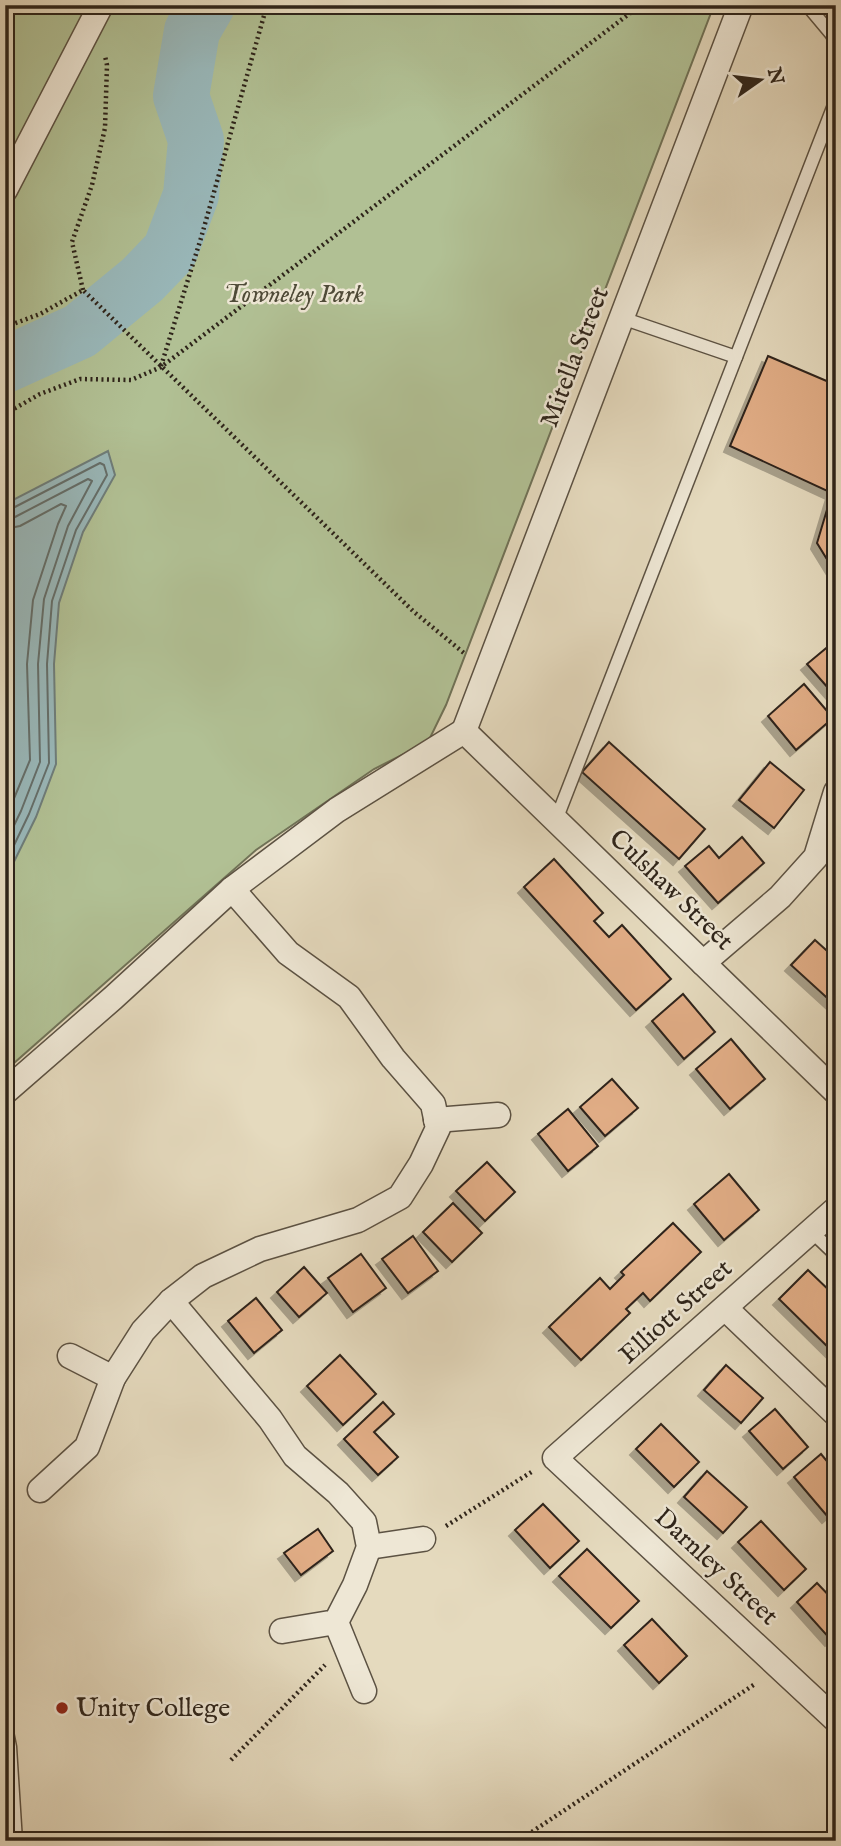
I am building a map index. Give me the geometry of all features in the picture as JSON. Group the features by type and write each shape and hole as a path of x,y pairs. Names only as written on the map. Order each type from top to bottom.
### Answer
{"street":[{"name":"Mitella Street","path":"464,731 741,5"},
{"path":"5,190 98,11"},
{"path":"5,1091 113,998 232,889 337,810 464,731"},
{"name":"Culshaw Street","path":"464,731 836,1092"},
{"path":"703,963 780,897 816,858 829,838 836,792"},
{"path":"40,1490 87,1447 113,1378 143,1331 171,1301 203,1276 260,1250 358,1220 400,1196 421,1164 438,1128 433,1104 393,1058 349,997 288,953 232,889"},
{"path":"436,1121 498,1115"},
{"name":"Elliott Street","path":"555,1458 836,1209"},
{"path":"171,1301 270,1419 295,1456 338,1493 364,1521 369,1547 341,1633 365,1691"},
{"path":"725,1308 836,1414"},
{"path":"70,1356 113,1378"},
{"name":"Darnley Street","path":"555,1458 836,1720"},
{"path":"369,1547 423,1539"},
{"path":"282,1631 341,1633"}],"lane":[{"path":"807,5 834,35 836,59"},
{"path":"556,820 836,100"},
{"path":"622,318 736,357"},
{"path":"811,1231 836,1255"},
{"path":"5,1722 10,1747 16,1841"}],"path":[{"path":"161,367 201,238 267,5"},
{"path":"5,414 40,394 80,379 131,380 161,367 641,5"},
{"path":"98,11 107,65 105,128 92,185 72,242 83,290 414,612 464,653 488,668"},
{"path":"5,327 40,314 83,290"},
{"path":"423,1539 555,1458"},
{"path":"231,1760 341,1633"},
{"path":"518,1841 779,1668"}],"green space":[{"name":"Towneley Park","path":"5,5 714,5 446,705 428,742 374,769 256,850 5,1071"}],"water":[{"path":"108,451 115,475 83,532 59,603 54,664 56,764 36,817 5,880 5,504"}],"building":[{"path":"768,356 836,385 836,574 817,543 832,493 730,446"},
{"path":"836,640 836,697 807,664"},
{"path":"804,684 833,718 796,750 768,716"},
{"path":"609,742 705,829 679,859 582,772"},
{"path":"770,762 804,790 774,828 739,800"},
{"path":"742,837 764,863 718,903 685,866 709,846 719,858"},
{"path":"554,859 603,913 594,921 609,937 622,925 671,979 636,1010 524,887"},
{"path":"815,940 836,959 836,1006 791,965"},
{"path":"683,994 715,1032 684,1059 652,1021"},
{"path":"731,1039 765,1079 730,1109 696,1069"},
{"path":"612,1079 638,1108 605,1136 580,1107"},
{"path":"568,1109 598,1146 568,1171 538,1134"},
{"path":"487,1162 515,1192 485,1221 456,1191"},
{"path":"729,1174 759,1210 724,1240 694,1204"},
{"path":"453,1203 482,1233 452,1262 423,1232"},
{"path":"673,1223 701,1252 650,1301 643,1293 626,1309 630,1313 581,1360 549,1327 600,1278 610,1289 624,1275 621,1272"},
{"path":"413,1236 438,1271 408,1293 382,1259"},
{"path":"361,1254 386,1288 353,1312 328,1278"},
{"path":"304,1267 327,1293 299,1317 277,1292"},
{"path":"808,1270 836,1297 836,1355 779,1299"},
{"path":"256,1298 282,1330 254,1353 228,1321"},
{"path":"340,1355 376,1394 343,1425 307,1386"},
{"path":"726,1365 763,1398 741,1423 704,1390"},
{"path":"383,1402 394,1414 374,1432 398,1457 378,1475 344,1439"},
{"path":"775,1409 808,1447 783,1469 749,1431"},
{"path":"661,1424 699,1462 674,1487 636,1449"},
{"path":"821,1454 836,1472 836,1510 828,1517 794,1477"},
{"path":"707,1471 747,1507 723,1533 684,1497"},
{"path":"543,1504 579,1541 550,1568 515,1530"},
{"path":"761,1521 806,1569 784,1590 738,1542"},
{"path":"318,1529 333,1551 301,1575 284,1553"},
{"path":"587,1549 639,1601 611,1628 559,1576"},
{"path":"817,1583 836,1603 836,1636 831,1640 797,1602"},
{"path":"652,1619 687,1656 659,1683 624,1645"},
{"path":"835,1828 836,1841 823,1841"}],"waterway":[{"path":"5,365 80,331 142,280 170,251 191,195 196,140 181,96 192,31 207,5"}],"place":[{"name":"Unity College","path":"62,1708"}]}
